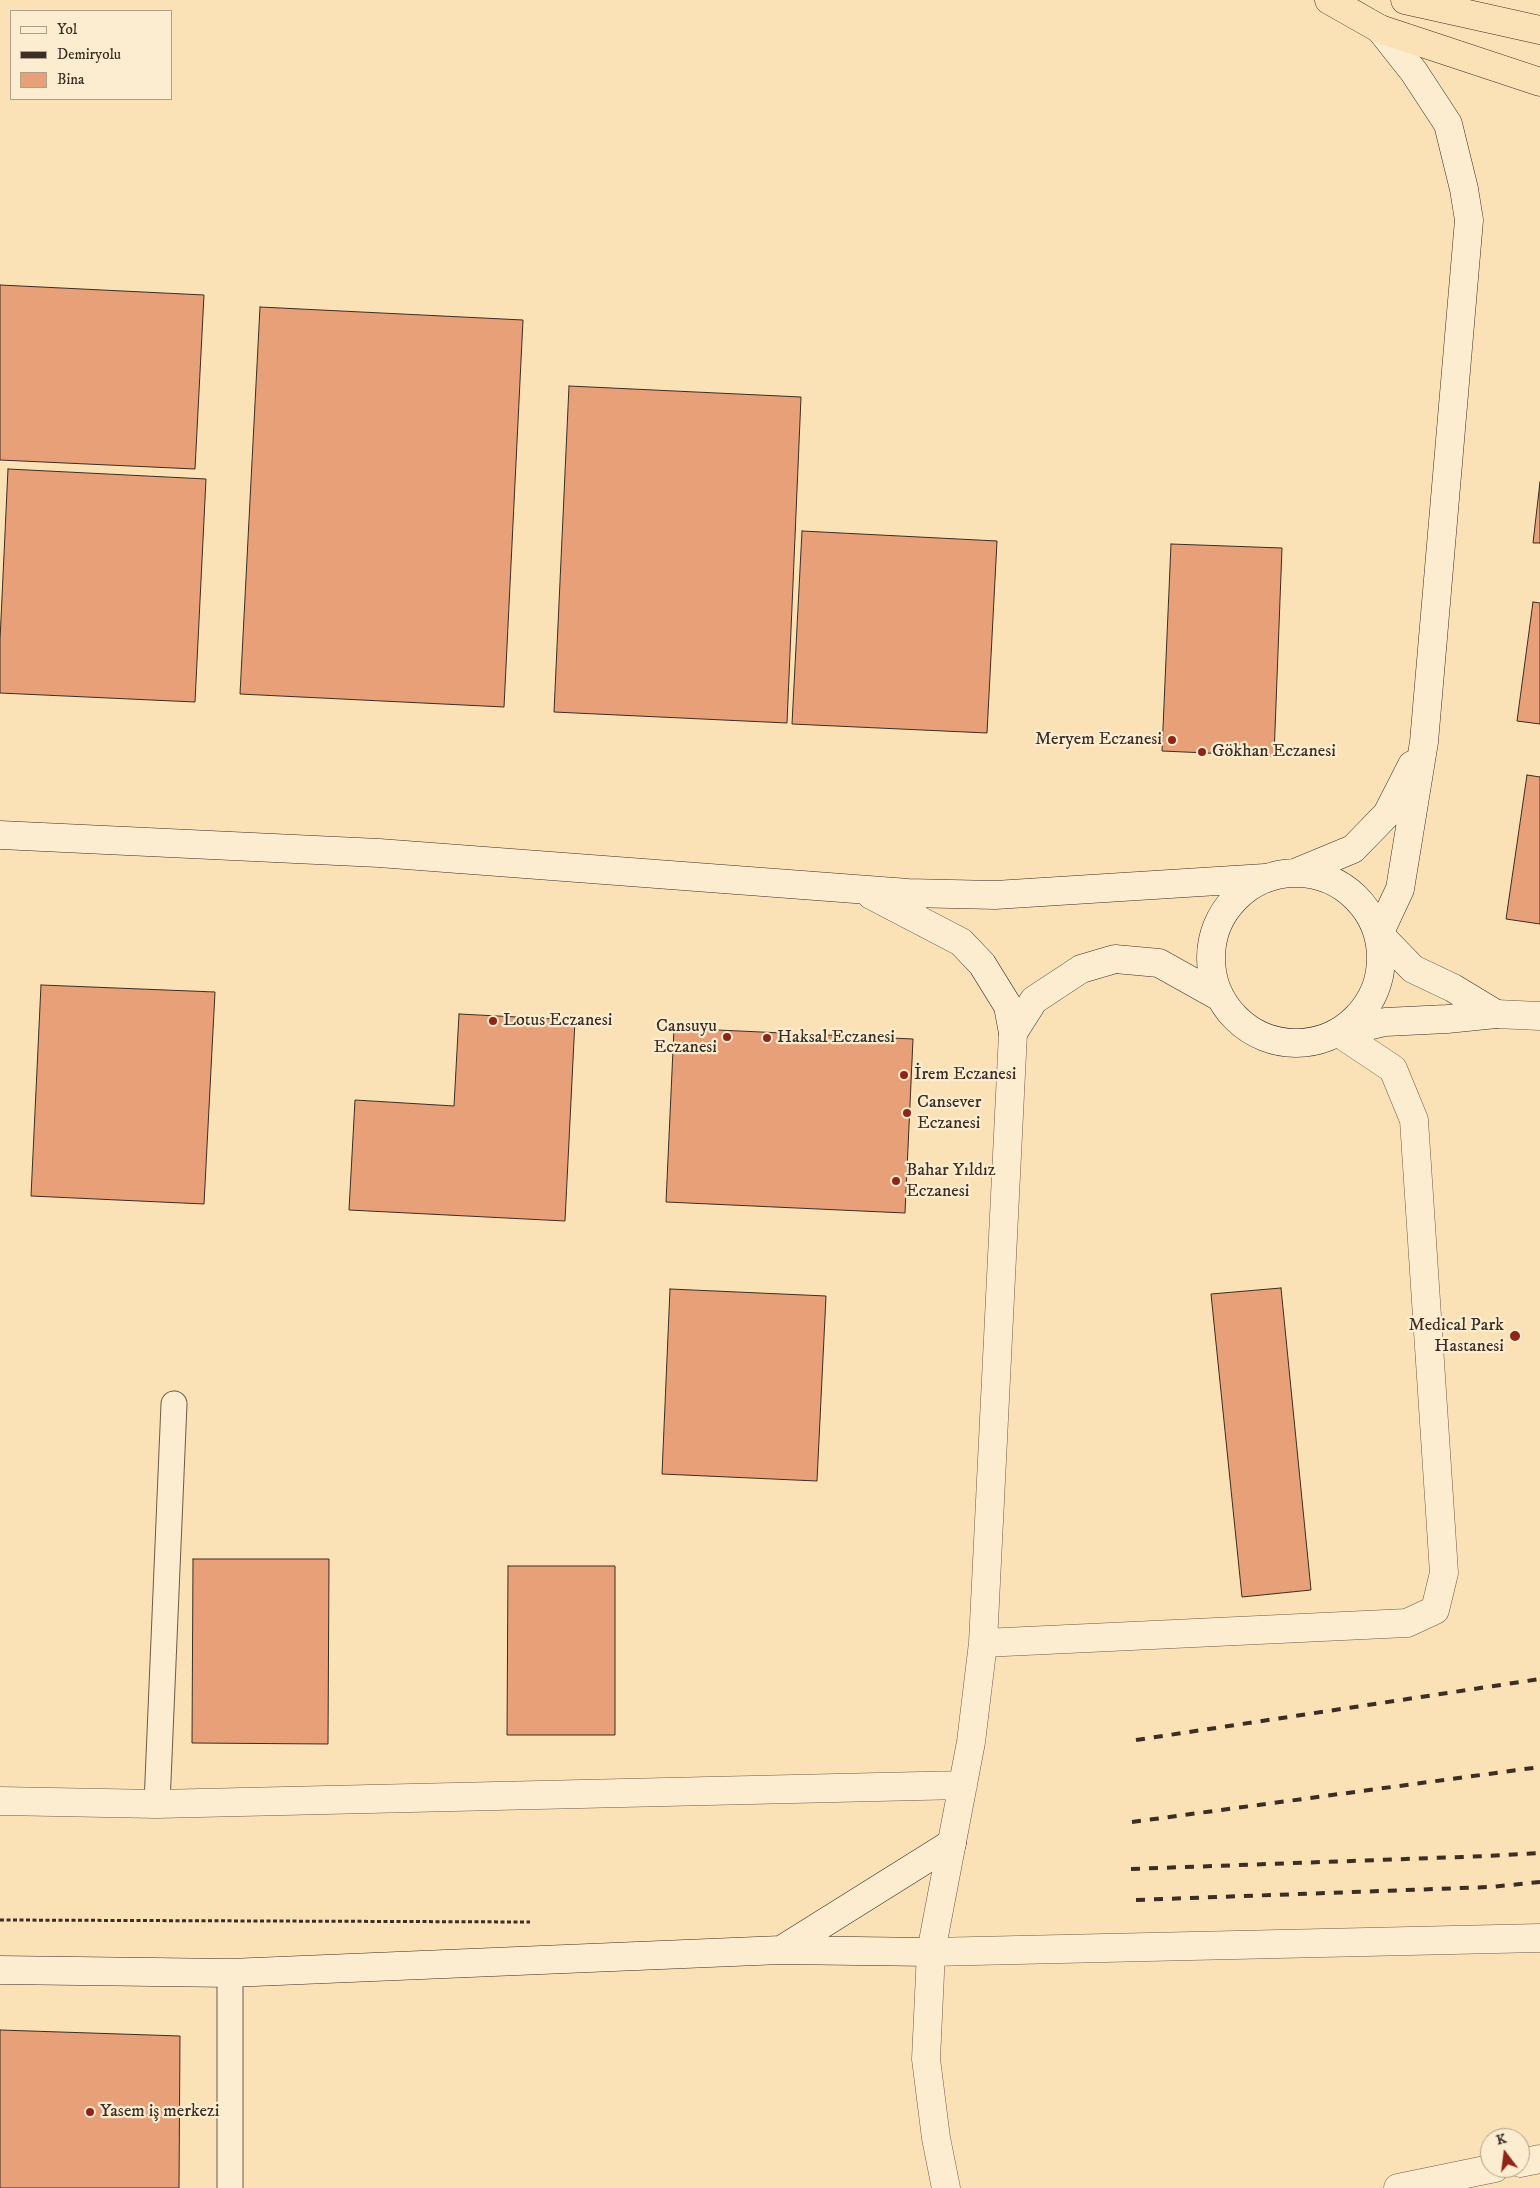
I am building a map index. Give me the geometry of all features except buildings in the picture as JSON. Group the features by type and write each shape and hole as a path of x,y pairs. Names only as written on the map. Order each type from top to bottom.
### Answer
{"highway":[{"path":"1329,0 1380,29 1540,82"},
{"path":"1405,0 1540,30"}],"street":[{"path":"1339,1033 1362,1015 1376,990 1382,963 1379,934 1400,889 1424,742 1469,220 1464,189 1448,124 1414,72 1380,29"},
{"path":"1294,874 1353,849 1387,814 1424,742"},
{"path":"0,835 379,853 861,890 995,895 1265,878 1294,874 1322,876 1347,889 1367,909 1379,934 1413,969 1453,988 1496,1014"},
{"path":"1265,878 1241,892 1222,914 1212,940 1210,969 1218,996 1234,1019 1257,1035 1285,1044 1313,1043 1339,1033 1385,1022 1496,1014 1540,1016"},
{"path":"861,890 961,942 982,964 1008,1006 1012,1032 983,1643 971,1742 931,1952 926,2059 936,2138 946,2188"},
{"path":"1012,1032 1034,1000 1080,969 1115,959 1159,963 1218,996"},
{"path":"983,1643 1408,1624 1435,1610 1444,1573 1414,1120 1393,1069 1339,1033"},
{"path":"0,1801 157,1804 963,1785"},
{"path":"781,1950 952,1842"},
{"path":"0,1970 230,1973 781,1950 931,1952 1540,1938"},
{"path":"1398,2188 1480,2171"}],"lane":[{"path":"157,1804 174,1404"},
{"path":"230,1973 230,2188"}],"path":[{"path":"0,1920 538,1922"}],"railway":[{"path":"1136,1740 1540,1679"},
{"path":"1132,1822 1540,1767"},
{"path":"1131,1869 1540,1853"},
{"path":"1136,1900 1490,1887 1540,1882"}],"place":[{"name":"Meryem Eczanesi","path":"1172,740"},
{"name":"Gökhan Eczanesi","path":"1202,752"},
{"name":"Lotus Eczanesi","path":"493,1021"},
{"name":"Cansuyu Eczanesi","path":"727,1037"},
{"name":"Haksal Eczanesi","path":"767,1038"},
{"name":"İrem Eczanesi","path":"904,1075"},
{"name":"Cansever Eczanesi","path":"907,1113"},
{"name":"Bahar Yıldız Eczanesi","path":"896,1181"},
{"name":"Medical Park Hastanesi","path":"1515,1336"},
{"name":"Yasem iş merkezi","path":"90,2112"}]}
